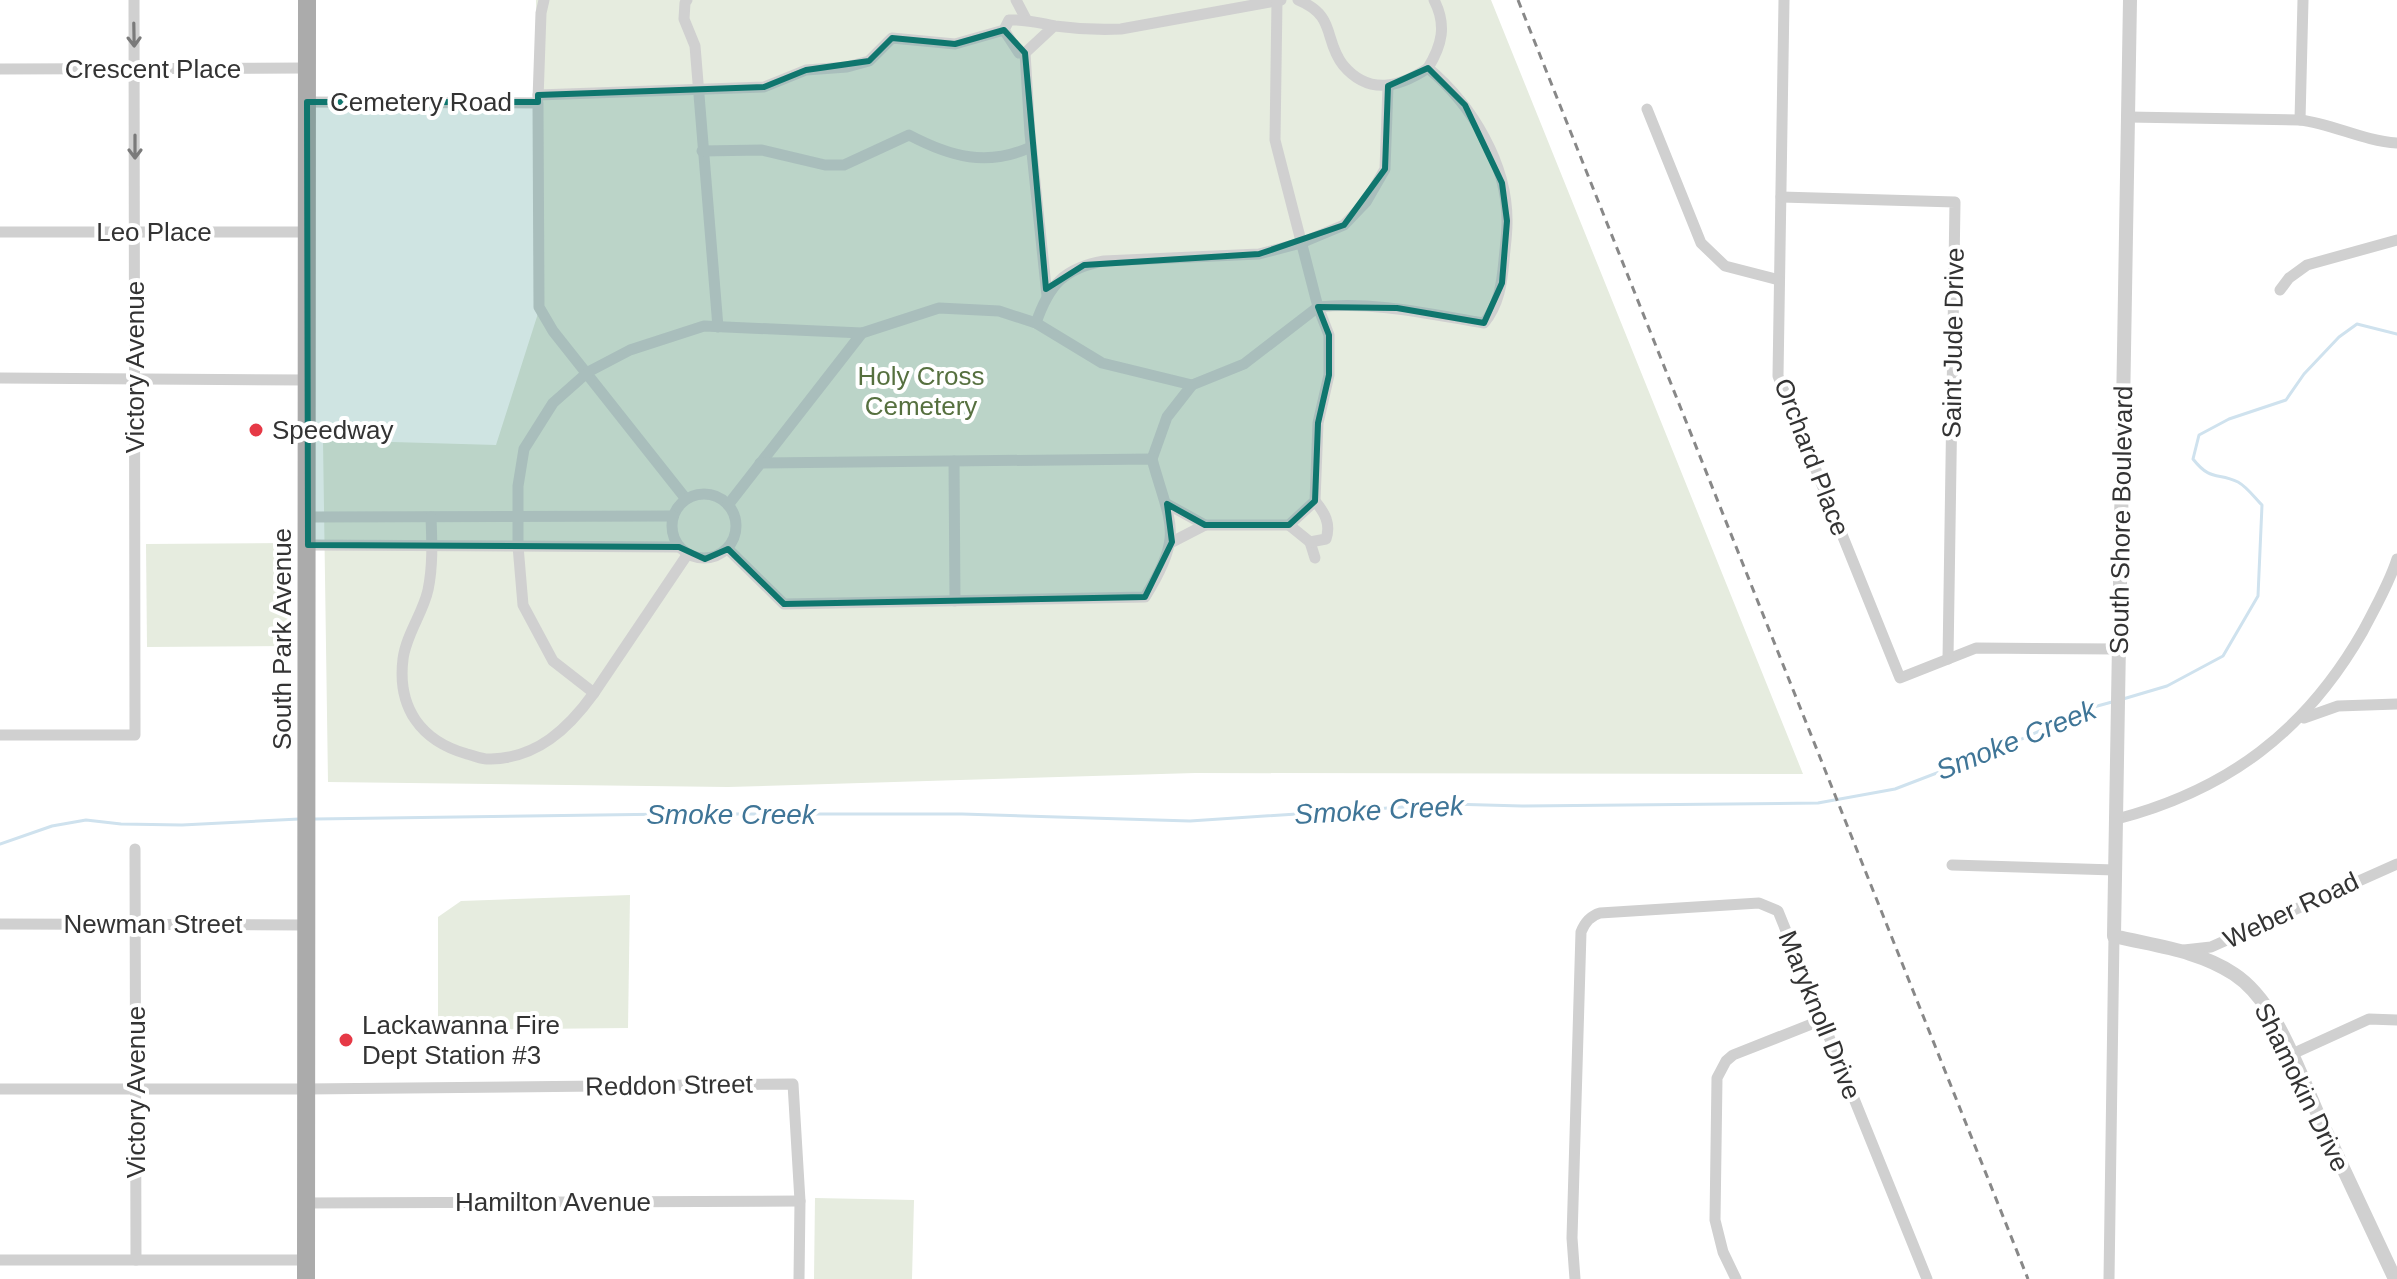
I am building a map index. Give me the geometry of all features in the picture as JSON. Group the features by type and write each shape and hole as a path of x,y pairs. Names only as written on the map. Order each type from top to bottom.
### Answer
{"main road":[{"name":"South Park Avenue","path":"306,1270 307,0"}],"street":[{"name":"Victory Avenue","path":"0,735 135,735 134,0"},
{"path":"544,0 537,100 539,307 553,331 686,499"},
{"path":"687,0 684,19 695,46 718,327"},
{"path":"1016,0 1007,25 1019,53 1025,53 1054,26"},
{"path":"1016,0 1026,19"},
{"path":"1007,25 1026,19 1054,26 1121,29 1278,0 1275,140 1318,307 1329,335 1329,375 1318,423 1315,501 1325,513 1329,530 1326,539 1310,542"},
{"path":"1298,0 1312,6 1324,18 1343,64 1359,77 1380,86 1395,86 1414,78 1428,68 1440,49 1443,26 1434,0"},
{"name":"Orchard Place","path":"1784,0 1778,376 1900,678 1976,648 2118,649"},
{"name":"South Shore Boulevard","path":"2109,1279 2130,0"},
{"path":"2300,120 2303,0"},
{"name":"Cemetery Road","path":"307,102 537,100 697,88 764,87 806,70 847,67 869,61 892,38 955,44 1007,25"},
{"path":"1025,53 1031,147 1047,297"},
{"name":"Crescent Place","path":"0,69 307,68"},
{"path":"728,549 784,604 1145,597 1159,575 1172,542 1167,504 1152,459 1167,417 1192,385 1244,364 1318,307 1341,304 1397,308 1484,323 1493,313 1502,283 1507,221 1502,183 1489,146 1465,105 1428,68"},
{"path":"1036,323 1053,285 1084,265 1104,261 1259,254 1301,243 1344,225 1366,202 1385,169 1388,86"},
{"path":"1647,109 1701,243 1725,266 1779,280"},
{"path":"2128,117 2300,120 2364,139 2397,143"},
{"path":"702,151 762,150 825,165 844,165 909,135 966,157 997,159 1031,147"},
{"name":"Saint Jude Drive","path":"1781,197 1955,202 1948,659"},
{"name":"Leo Place","path":"0,232 307,232"},
{"path":"2280,290 2289,278 2307,265 2397,240"},
{"path":"594,693 553,661 523,605 518,546 518,486 524,449 553,403 588,372 630,350 704,326 862,333 939,308 999,311 1036,323 1102,363 1192,385"},
{"path":"728,505 862,333"},
{"path":"0,378 308,380"},
{"path":"760,463 1152,459"},
{"path":"954,461 955,601"},
{"path":"308,545 683,551 705,559 728,549 734,539 736,525 728,505 709,494 686,499 673,516 673,538 683,551"},
{"path":"1289,525 1315,501"},
{"path":"1167,504 1205,525"},
{"path":"308,517 673,516"},
{"path":"431,517 431,574 427,595 403,657 404,688 414,719 430,739 451,750 486,760 527,753 548,742 571,723 594,693 683,551"},
{"path":"1172,542 1205,525 1289,525 1310,542 1315,558"},
{"path":"2117,819 2166,804 2202,788 2256,755 2293,725 2347,658 2397,560"},
{"path":"2293,725 2315,713 2338,706 2397,704"},
{"name":"Victory Avenue","path":"135,849 136,1260"},
{"name":"Weber Road","path":"2184,950 2211,947 2397,864"},
{"path":"1952,865 2115,870"},
{"name":"Maryknoll Drive","path":"1575,1279 1572,1238 1581,932 1589,919 1600,913 1759,903 1778,911 1927,1279"},
{"name":"Newman Street","path":"0,924 306,925"},
{"name":"Shamokin Drive","path":"2114,936 2184,950 2212,961 2246,983 2269,1011 2395,1279"},
{"path":"2290,1055 2369,1019 2397,1020"},
{"path":"1736,1279 1723,1252 1715,1220 1717,1078 1733,1055 1822,1020"},
{"name":"Reddon Street","path":"0,1089 793,1084 800,1201"},
{"path":"799,1279 800,1201"},
{"name":"Hamilton Avenue","path":"306,1203 800,1201"},
{"path":"0,1260 136,1260 306,1270"}],"highlighted area":[{"path":"1004,30 1025,53 1046,289 1084,265 1259,254 1344,225 1385,169 1388,86 1428,68 1465,105 1502,183 1507,221 1502,283 1484,323 1397,308 1318,307 1329,335 1329,375 1318,423 1315,501 1289,525 1205,525 1167,504 1172,542 1145,597 784,604 728,549 705,559 679,547 308,545 307,102 538,102 538,95 764,87 806,70 869,61 892,38 955,44"}],"green space":[{"name":"Holy Cross Cemetery","path":"536,0 1491,0 1803,774 1195,773 728,787 328,782 323,440 496,445 541,304"},
{"path":"289,543 290,646 147,647 146,544"},
{"path":"630,895 628,1028 438,1030 438,917 461,901"},
{"path":"815,1198 914,1200 912,1279 814,1279"}],"waterway":[{"name":"Smoke Creek","path":"2123,699 2167,686 2223,656 2258,596 2262,505 2238,482 2210,474 2199,466 2193,459 2199,435 2229,419 2286,400 2304,374 2339,337 2357,324 2397,334"},
{"name":"Smoke Creek","path":"315,819 962,814 1190,821 1449,804 1818,803 1895,789 2002,748 2090,708 2112,702"},
{"name":"Smoke Creek","path":"0,844 52,826 86,820 182,825 299,819"}],"railway":[{"path":"1518,0 2028,1279"}],"place":[{"name":"Speedway","path":"256,430"},
{"name":"Lackawanna Fire Dept Station #3","path":"346,1040"}]}
